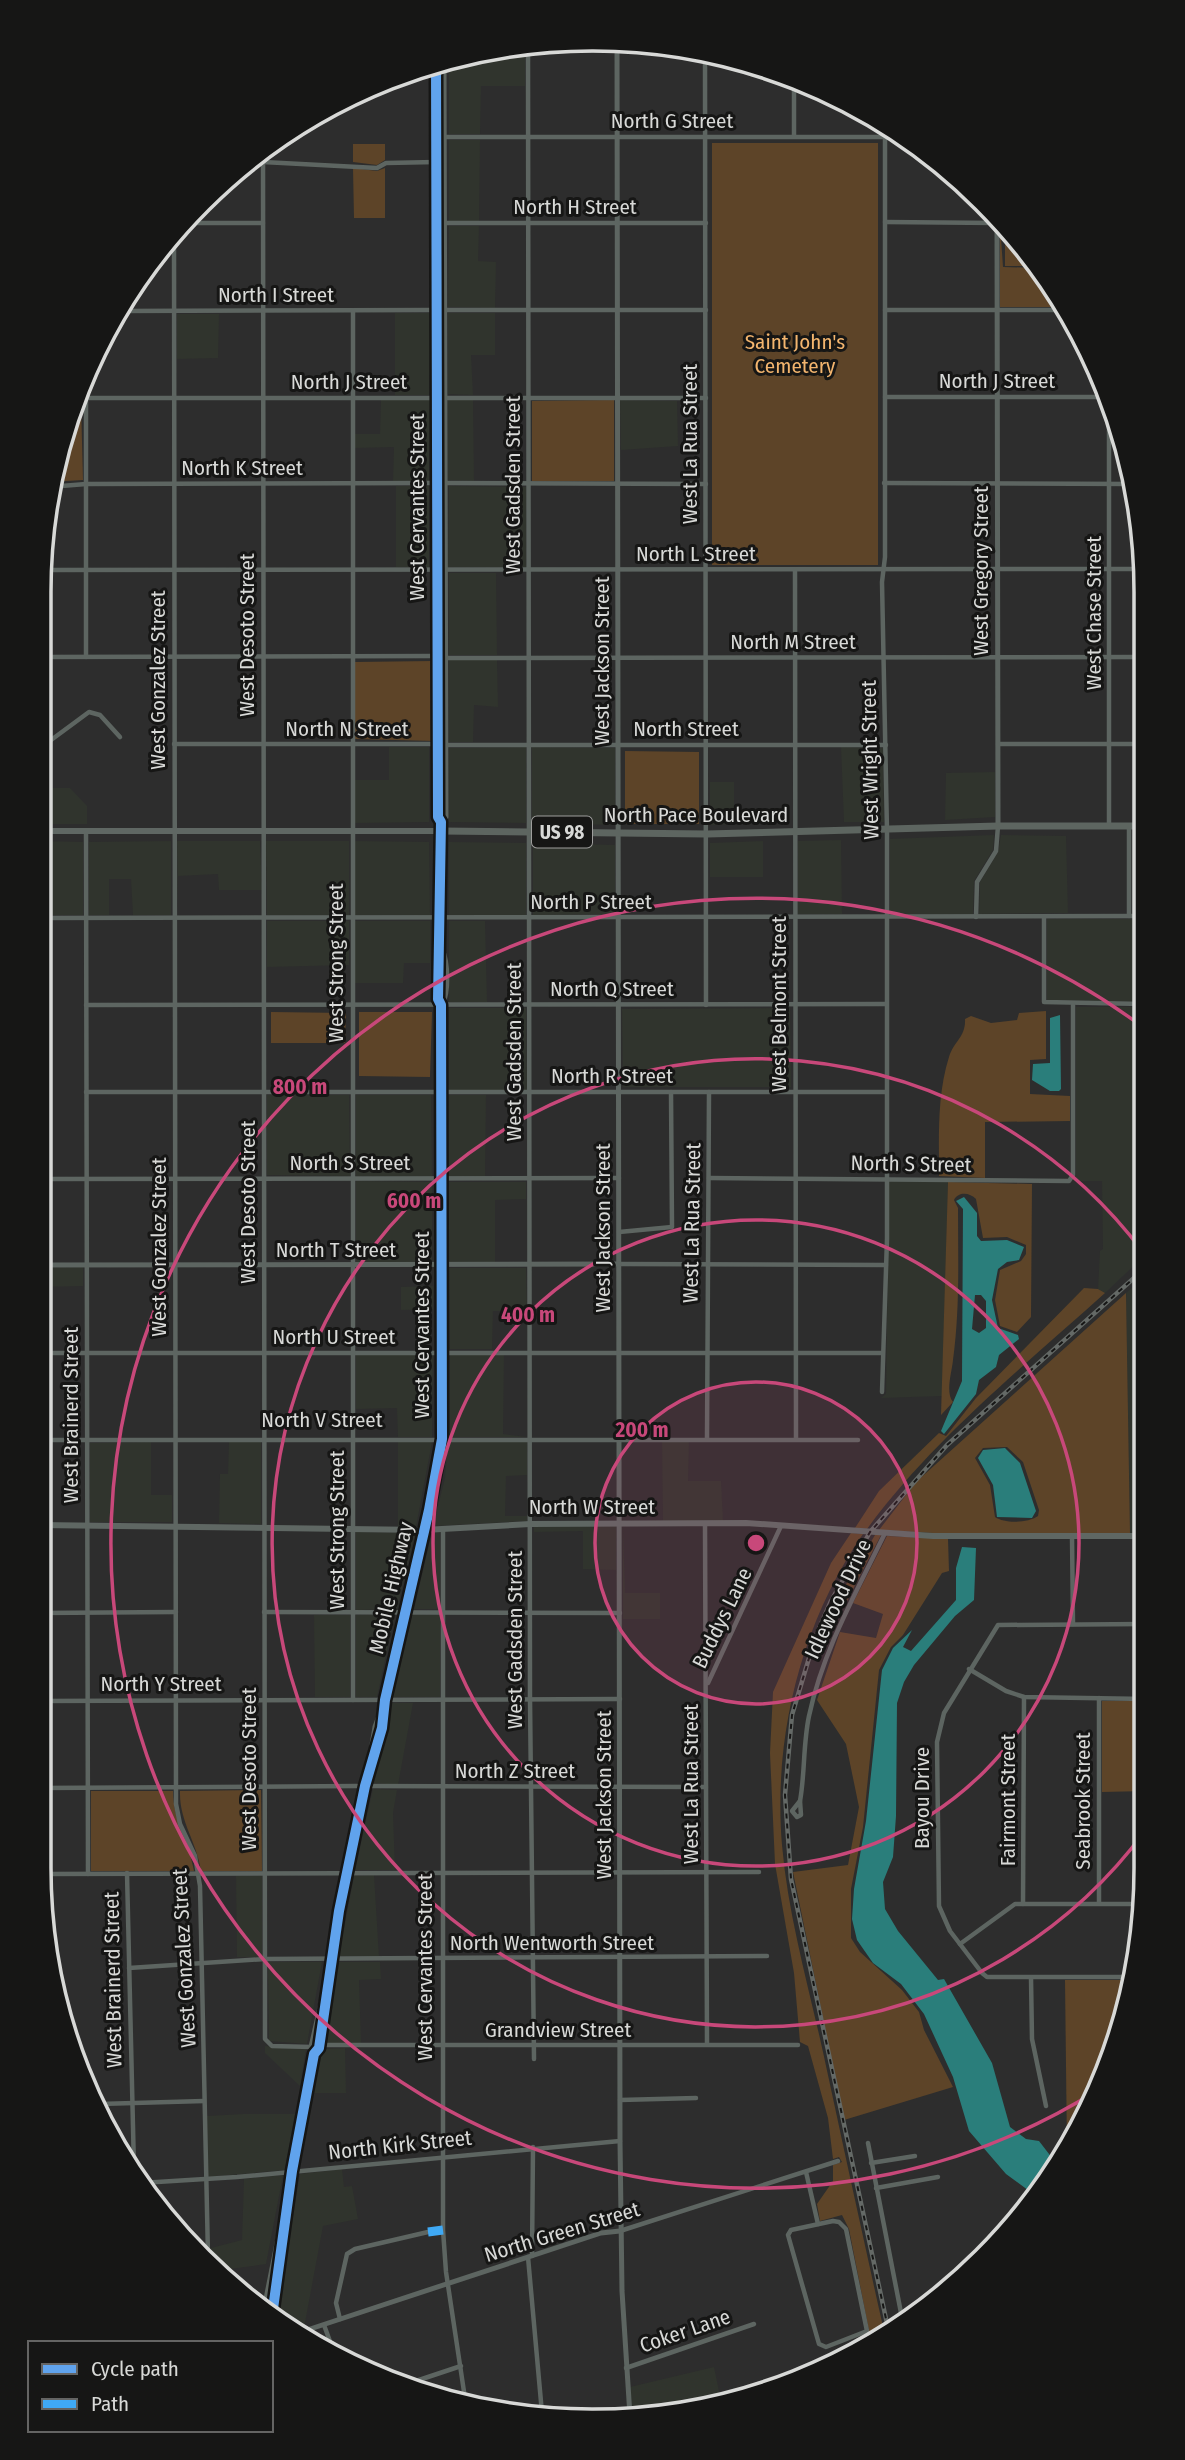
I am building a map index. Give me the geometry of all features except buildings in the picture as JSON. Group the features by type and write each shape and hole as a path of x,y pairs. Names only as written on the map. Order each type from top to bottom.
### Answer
{"main road":[{"name":"West Cervantes Street","path":"436,1476 442,1439 441,1005 438,999 441,949 441,821 438,817 441,745 440,397 444,310 443,72"},
{"name":"West Cervantes Street","path":"436,74 435,310 440,397"},
{"path":"436,94 439,133 443,137"},
{"path":"436,162 439,167 439,193 443,206"},
{"name":"North Pace Boulevard","path":"51,831 529,831 707,834 998,826 1134,826"},
{"name":"Mobile Highway","path":"267,2300 326,1990 361,1786 369,1768 376,1727 384,1704 436,1476"},
{"name":"North W Street","path":"51,1525 424,1530 530,1524 705,1524 781,1525 885,1533 1134,1536"},
{"name":"Mobile Highway","path":"274,2305 292,2175"}],"street":[{"name":"West Jackson Street","path":"617,52 620,2231 629,2408"},
{"name":"West Gadsden Street","path":"528,54 530,1699 534,2059"},
{"name":"West La Rua Street","path":"705,63 706,1004"},
{"path":"794,90 794,136"},
{"name":"North G Street","path":"443,137 884,136"},
{"name":"West Wright Street","path":"882,1392 886,1265 887,831 883,570 885,137"},
{"path":"264,162 346,164 377,168 386,163 436,162"},
{"name":"West Desoto Street","path":"263,163 264,1700 267,2043"},
{"path":"885,222 988,222"},
{"path":"196,223 263,223"},
{"name":"North H Street","path":"444,223 706,223"},
{"name":"West Gregory Street","path":"976,917 977,882 996,851 998,826 997,232"},
{"name":"West Gonzalez Street","path":"174,249 177,1788 178,1817 195,1856 198,1874 203,1963 208,2250"},
{"name":"North I Street","path":"130,311 435,310"},
{"path":"444,310 706,310"},
{"path":"885,310 1054,310"},
{"name":"West Strong Street","path":"353,1700 354,311"},
{"name":"North J Street","path":"885,397 1098,398"},
{"name":"North J Street","path":"87,398 706,398"},
{"path":"86,402 86,657"},
{"name":"West Chase Street","path":"1109,430 1110,826"},
{"path":"884,483 1123,484"},
{"name":"North K Street","path":"61,486 706,484"},
{"name":"North L Street","path":"52,570 1133,569"},
{"name":"West Belmont Street","path":"795,570 796,1438"},
{"name":"North M Street","path":"51,657 1134,657"},
{"path":"51,740 89,712 100,715 120,737"},
{"name":"North N Street","path":"174,744 441,745"},
{"path":"998,744 1134,744"},
{"name":"North Street","path":"441,745 886,745"},
{"path":"1129,826 1129,916"},
{"name":"West Brainerd Street","path":"86,831 88,1874"},
{"path":"1044,916 1044,1002 1134,1004"},
{"name":"North P Street","path":"51,918 1134,916"},
{"name":"North Q Street","path":"86,1005 886,1004"},
{"name":"North S Street","path":"709,1178 999,1181 1071,1179 1073,1004"},
{"path":"619,1232 672,1227 671,1092"},
{"name":"West La Rua Street","path":"707,1438 709,1092"},
{"name":"North R Street","path":"86,1093 886,1092"},
{"name":"North S Street","path":"51,1179 619,1178"},
{"name":"North T Street","path":"51,1265 886,1265"},
{"name":"North U Street","path":"51,1353 882,1353"},
{"name":"North V Street","path":"51,1440 858,1440"},
{"name":"West La Rua Street","path":"705,1524 707,2044"},
{"name":"Buddys Lane","path":"706,1686 781,1525"},
{"name":"West Cervantes Street","path":"443,1528 443,2239 465,2394"},
{"name":"Idlewood Drive","path":"800,1801 806,1732 818,1681 841,1620 885,1533"},
{"path":"1072,1536 1073,1624 1134,1624"},
{"path":"51,1613 176,1612"},
{"path":"264,1612 620,1613"},
{"name":"Bayou Drive","path":"1031,1978 987,1977 945,1922 938,1900 937,1742 944,1713 998,1625 1073,1624"},
{"path":"969,1669 1006,1691 1024,1697 1134,1699"},
{"name":"Fairmont Street","path":"1024,1697 1024,1904"},
{"name":"Seabrook Street","path":"1099,1698 1099,1903"},
{"name":"North Y Street","path":"51,1701 353,1700 384,1704 443,1700 620,1699"},
{"name":"North Z Street","path":"51,1788 706,1787"},
{"path":"51,1874 759,1872"},
{"name":"West Brainerd Street","path":"127,1874 133,2154"},
{"path":"960,1944 1006,1908 1024,1904 1133,1904"},
{"name":"North Wentworth Street","path":"128,1968 265,1959 620,1959 766,1956"},
{"path":"1046,2106 1032,2039 1031,1978 1123,1977"},
{"name":"Grandview Street","path":"267,2043 272,2046 315,2049 797,2045"},
{"path":"620,2100 696,2098"},
{"path":"106,2104 204,2101"},
{"name":"North Kirk Street","path":"152,2182 292,2175 443,2156 620,2141"},
{"path":"868,2143 901,2312"},
{"path":"533,2147 530,2257 542,2407"},
{"path":"872,2163 915,2156"},
{"name":"North Green Street","path":"310,2329 601,2233 620,2231 838,2161"},
{"path":"806,2172 818,2224"},
{"path":"876,2188 938,2177"},
{"path":"835,2221 846,2229 867,2328 864,2335 829,2347 819,2344 788,2238 791,2230 818,2224 835,2221"},
{"path":"340,2319 336,2303 347,2254 355,2249 428,2232"},
{"name":"Coker Lane","path":"625,2368 754,2324"},
{"path":"324,2325 330,2341"},
{"path":"419,2380 461,2366"}],"shaded area":[{"path":"525,55 525,86 481,86 480,134 449,134 449,70"},
{"path":"449,140 480,140 479,221 449,221"},
{"path":"449,226 479,226 478,261 496,262 495,308 448,307"},
{"path":"395,313 431,313 429,395 395,395"},
{"path":"448,313 495,313 495,355 471,355 473,395 448,394"},
{"path":"177,314 219,314 218,358 177,359"},
{"path":"381,400 430,400 429,481 393,481 394,447 355,448 355,434 380,434"},
{"path":"448,400 473,400 474,481 448,480"},
{"path":"620,400 677,401 678,446 621,450"},
{"path":"396,486 429,486 429,567 396,567"},
{"path":"449,486 526,487 526,567 448,567"},
{"path":"449,573 496,573 497,655 449,655"},
{"path":"449,660 497,660 498,707 474,705 473,742 449,742"},
{"path":"389,747 429,747 429,822 355,823 355,780 389,780"},
{"path":"526,747 526,823 449,822 449,748"},
{"path":"532,747 615,748 615,825 532,823"},
{"path":"841,747 883,748 884,822 844,822"},
{"path":"995,772 995,817 945,820 946,773"},
{"path":"710,782 734,782 734,824 710,825"},
{"path":"51,788 70,788 87,806 87,824 51,824"},
{"path":"994,835 993,850 974,881 973,914 890,914 890,839"},
{"path":"1001,835 1066,836 1068,913 979,914 980,882 998,852"},
{"path":"1132,836 1134,836 1134,913"},
{"path":"841,840 842,914 798,914 798,841"},
{"path":"51,841 83,842 83,915 51,915"},
{"path":"171,841 171,915 133,915 131,879 109,879 109,915 89,915 89,842"},
{"path":"177,841 260,841 262,890 219,890 218,874 178,876 178,907"},
{"path":"266,841 349,841 349,915 267,915"},
{"path":"355,841 429,842 430,915 355,915"},
{"path":"763,841 763,877 710,877 710,843"},
{"path":"449,842 526,843 526,915 449,915"},
{"path":"533,843 615,845 615,914 533,915"},
{"path":"1047,919 1134,919 1134,1002 1047,1000"},
{"path":"267,921 349,921 349,965 267,967"},
{"path":"355,921 430,921 430,963 404,963 403,983 355,983"},
{"path":"449,921 485,921 487,1002 449,1002"},
{"path":"1076,1007 1134,1007 1134,1265 1105,1293 1098,1289 1100,1251 1103,1249 1102,1181 1073,1181 1076,1175"},
{"path":"449,1008 526,1008 527,1090 448,1090"},
{"path":"790,1008 791,1087 623,1087 622,1009"},
{"path":"267,1095 349,1095 350,1176 267,1175"},
{"path":"356,1095 431,1095 432,1176 356,1176"},
{"path":"448,1095 486,1095 485,1176 448,1176"},
{"path":"356,1181 432,1182 432,1263 356,1263"},
{"path":"889,1181 948,1182 942,1396 881,1398 886,1394"},
{"path":"448,1182 526,1182 526,1199 495,1200 495,1263 449,1263"},
{"path":"83,1267 83,1286 51,1287 51,1268"},
{"path":"449,1268 526,1268 527,1311 493,1311 492,1349 450,1349"},
{"path":"433,1286 433,1309 401,1310 401,1287"},
{"path":"1134,1286 1134,1533 1130,1533 1126,1293"},
{"path":"433,1354 432,1437 398,1437 397,1408 356,1409 356,1355"},
{"path":"450,1354 504,1355 503,1434 527,1437 449,1437"},
{"path":"662,1441 689,1441 688,1481 721,1481 723,1521 663,1521"},
{"path":"151,1442 151,1495 172,1495 172,1522 90,1522 90,1443"},
{"path":"229,1442 261,1442 261,1524 219,1523 220,1474 228,1474"},
{"path":"398,1442 432,1442 416,1527 398,1527"},
{"path":"448,1442 527,1442 527,1475 506,1476 505,1516 527,1516 527,1521 433,1526 445,1478"},
{"path":"616,1526 616,1570 583,1569 583,1531 534,1532 534,1527"},
{"path":"623,1526 625,1593 660,1593 660,1619 623,1619"},
{"path":"440,1531 440,1609 414,1609 432,1532"},
{"path":"356,1532 415,1533 397,1609 356,1610"},
{"path":"395,1614 377,1697 356,1697 356,1615"},
{"path":"412,1614 440,1615 440,1697 393,1697"},
{"path":"314,1615 350,1615 350,1697 315,1697"},
{"path":"392,1703 413,1703 398,1785 374,1783"},
{"path":"373,1789 397,1790 393,1813 395,1870 355,1870"},
{"path":"374,1875 379,1957 339,1956 354,1876"},
{"path":"236,1876 262,1876 262,1957 237,1957"},
{"path":"268,1962 322,1962 307,2044 269,2041"},
{"path":"338,1962 380,1962 381,1979 359,1980 361,2043 322,2043"},
{"path":"265,2046 306,2049 300,2086 265,2053"},
{"path":"345,2048 346,2093 313,2093 322,2049"},
{"path":"295,2114 285,2170 208,2177 207,2116"},
{"path":"342,2169 344,2187 352,2186 358,2219 323,2226 304,2326 278,2308 300,2174"},
{"path":"283,2175 266,2264 229,2269 211,2253 211,2248 242,2240 244,2179"},
{"path":"714,2367 720,2394 663,2405 632,2408 630,2387"}],"green space":[{"name":"Saint John's Cemetery","path":"712,143 878,143 878,565 712,565"},
{"path":"353,144 385,144 385,160 377,165 353,162"},
{"path":"353,168 377,171 385,168 385,218 354,218"},
{"path":"1000,235 1003,267 1025,268 1052,307 1000,307"},
{"path":"1005,241 1024,266 1005,266"},
{"path":"614,400 614,481 532,481 532,401"},
{"path":"81,414 83,480 62,481"},
{"path":"433,661 434,741 355,739 355,662"},
{"path":"625,751 699,752 699,824 625,824"},
{"path":"1046,1011 1046,1059 1030,1060 1030,1094 1070,1096 1070,1121 985,1122 985,1178 939,1176 942,1086 949,1057 962,1035 965,1019 971,1016 991,1023 1017,1020 1019,1013"},
{"path":"271,1012 346,1013 345,1043 271,1043"},
{"path":"359,1012 432,1012 430,1077 359,1076"},
{"path":"948,1182 1032,1184 1031,1317 1017,1332 1000,1326 995,1300 1000,1270 1021,1261 1026,1254 1026,1245 1007,1237 983,1238 976,1199 968,1194 959,1195 954,1200 958,1208 958,1265 957,1322 949,1387 953,1402 941,1415"},
{"path":"1084,1288 1098,1289 1105,1293 950,1434 920,1465 867,1529 855,1528 879,1491 939,1433 946,1436 976,1398"},
{"path":"1126,1293 1130,1533 933,1533 879,1530 916,1482","holes":["1007,1447 1023,1462 1039,1510 1038,1516 1023,1521 999,1519 995,1517 990,1485 975,1458 983,1448"]},
{"path":"851,1533 863,1534 841,1568 823,1605 796,1682 782,1763 782,1845 794,1923 883,2325 869,2333 849,2229 842,2215 820,2221 817,2204 833,2181 833,2165 842,2162 839,2157 833,2159 828,2118 808,2046 800,2042 794,1973 775,1864 770,1753 773,1692 831,1563"},
{"path":"875,1535 881,1535 847,1601 838,1598"},
{"path":"887,1536 948,1539 949,1571 942,1573 903,1635 891,1647 879,1670 863,1827 851,1889 851,1938 860,1952 902,1990 919,2012 924,2030 953,2087 844,2120 793,1872 848,1865 859,1807 846,1744 817,1700 840,1632 876,1638 883,1614 853,1603"},
{"path":"1102,1701 1134,1701 1134,1791 1102,1792"},
{"path":"261,1790 262,1871 201,1871 182,1812 180,1791"},
{"path":"91,1791 173,1791 178,1822 194,1871 91,1871"},
{"path":"1065,1980 1122,1980 1116,2008 1093,2075 1067,2129"}],"water":[{"path":"1060,1015 1061,1089 1050,1091 1032,1080 1033,1064 1050,1063 1050,1018"},
{"path":"964,1197 977,1213 977,1236 981,1241 1007,1240 1024,1247 1019,1260 1007,1262 998,1269 992,1300 998,1328 1018,1335 1019,1339 999,1355 996,1367 979,1380 976,1394 944,1434 941,1431 962,1381 963,1209 956,1201","holes":["975,1295 981,1295 986,1301 986,1328 979,1333 972,1329"]},
{"path":"1005,1448 1020,1463 1036,1511 1032,1518 997,1517 993,1485 978,1458 983,1450"},
{"path":"962,1547 976,1548 974,1600 955,1616 914,1665 904,1682 897,1703 896,1816 893,1857 883,1882 885,1909 898,1931 938,1980 944,1979 992,2063 1010,2127 1026,2139 1039,2141 1051,2156 1027,2190 1006,2174 969,2131 953,2077 924,2014 901,1984 873,1963 857,1940 852,1919 854,1889 866,1821 882,1670 893,1648 912,1630 903,1647 911,1651 956,1600 956,1568"}],"railway":[{"path":"887,2322 791,1879 785,1795 792,1715 815,1638 831,1601 870,1532 947,1445 1134,1278"}],"marked path":[{"path":"428,2232 443,2230"}],"cycle path":[{"path":"274,2305 292,2171 314,2054 319,2048 339,1911 365,1786 382,1728 385,1700 429,1510 442,1439 436,74"}]}
